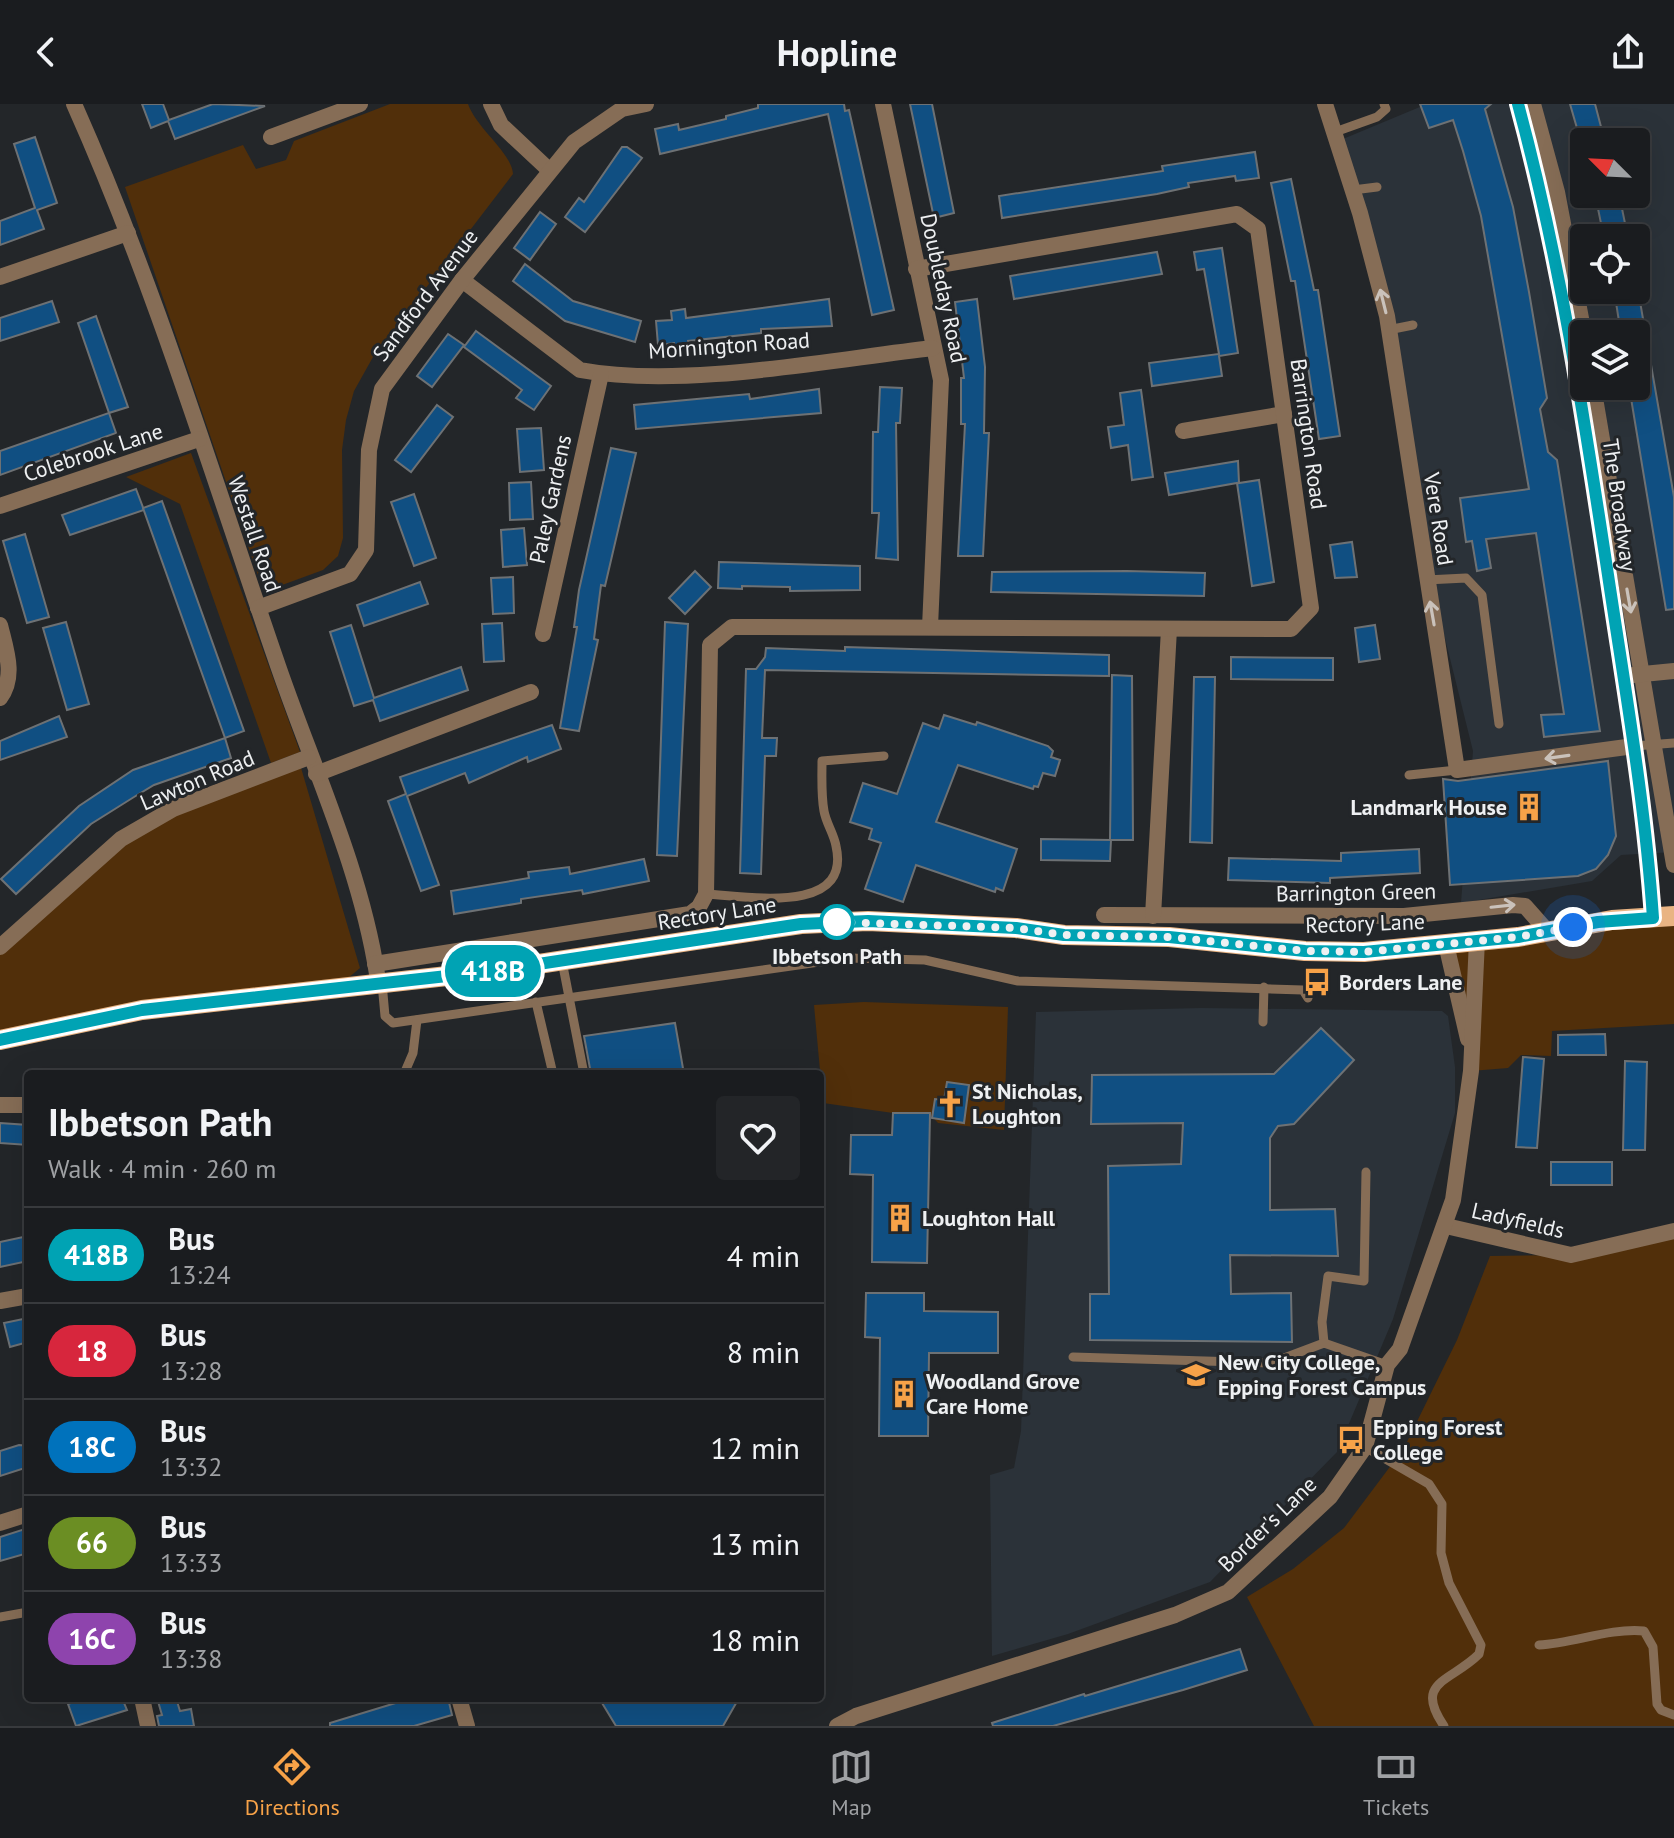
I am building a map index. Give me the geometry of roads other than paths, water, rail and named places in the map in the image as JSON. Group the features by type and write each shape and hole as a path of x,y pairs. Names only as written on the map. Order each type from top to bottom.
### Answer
{"main road":[{"name":"Rectory Lane","path":"0,1040 142,1010 379,977 562,961 801,924 868,921 1016,928 1064,935 1169,937 1305,951 1364,952 1548,932 1598,922 1664,917"}],"street":[{"name":"Westall Road","path":"74,104 148,280 199,439 353,875 379,977"},
{"path":"271,137 360,104"},
{"path":"491,104 501,125 548,169"},
{"name":"Sandford Avenue","path":"258,608 350,574 366,550 369,450 382,389 548,169 574,142 622,109 646,104"},
{"name":"Doubleday Road","path":"883,104 941,380 930,627"},
{"name":"Vere Road","path":"1325,104 1353,190 1388,330 1457,770"},
{"name":"The Broadway","path":"1518,104 1541,189 1568,321 1634,746 1664,917"},
{"path":"1533,104 1557,192 1581,320"},
{"name":"Barrington Road","path":"916,269 1237,214 1258,229 1311,608 1291,629 930,627"},
{"path":"0,277 128,233"},
{"name":"Mornington Road","path":"462,280 580,370 601,374 709,374 933,348"},
{"name":"Paley Gardens","path":"543,634 601,374"},
{"name":"The Broadway","path":"1595,400 1674,865"},
{"path":"1183,431 1284,414"},
{"name":"Colebrook Lane","path":"0,506 199,439"},
{"path":"0,625 9,661 8,687 0,698"},
{"path":"379,977 690,914 699,907 706,894 710,645 732,627 930,627"},
{"path":"1153,916 1169,629"},
{"path":"1623,676 1674,671"},
{"path":"316,774 531,692"},
{"path":"1457,770 1634,746"},
{"name":"Lawton Road","path":"0,947 121,839 173,809 309,757"},
{"name":"Barrington Green","path":"1104,915 1446,914 1525,906 1548,932"},
{"name":"Border's Lane","path":"837,1726 856,1716 1175,1615 1228,1592 1330,1497 1365,1447 1387,1365 1400,1349 1453,1200 1471,1071 1477,995 1477,940"},
{"name":"Border's Lane","path":"1446,944 1471,1053"},
{"path":"0,1105 24,1105"},
{"name":"Ladyfields","path":"1446,1226 1571,1255 1674,1231"},
{"path":"0,1301 24,1297"},
{"path":"0,1523 24,1515"},
{"path":"143,1702 148,1726"},
{"path":"460,1702 467,1726"}],"lane":[{"path":"1335,132 1377,117 1386,109 1384,104"},
{"path":"1353,190 1377,187"},
{"path":"1388,330 1413,325"},
{"path":"1426,580 1466,578 1482,595 1499,724"},
{"path":"1634,746 1674,743"},
{"path":"706,894 796,898 824,889 837,870 837,847 824,812 822,761 884,756"},
{"path":"1409,775 1457,770"},
{"path":"379,977 385,1016 393,1023 847,958 925,960 1018,981 1264,987 1303,990 1308,998"},
{"path":"562,961 583,1070"},
{"path":"1263,1022 1264,987"},
{"path":"536,1002 552,1070"},
{"path":"406,1070 413,1053 417,1020"},
{"path":"1324,1343 1322,1322 1328,1276 1364,1281 1366,1172"},
{"path":"1073,1357 1271,1363 1324,1343 1387,1365"},
{"path":"1365,1447 1429,1484 1442,1504 1441,1553 1449,1583 1481,1645 1479,1654 1437,1686 1430,1697 1430,1706 1444,1726"},
{"path":"0,1617 24,1613"},
{"path":"1539,1645 1566,1643 1620,1630 1644,1631 1653,1647 1657,1704 1661,1710 1674,1715"}],"place":[{"name":"Landmark House","path":"1529,807"},
{"name":"Ibbetson Path","path":"837,922"},
{"name":"Borders Lane","path":"1317,982"},
{"name":"St Nicholas, Loughton","path":"950,1104"},
{"name":"Loughton Hall","path":"900,1218"},
{"name":"New City College, Epping Forest Campus","path":"1196,1375"},
{"name":"Woodland Grove Care Home","path":"904,1394"},
{"name":"Epping Forest College","path":"1351,1440"}]}
